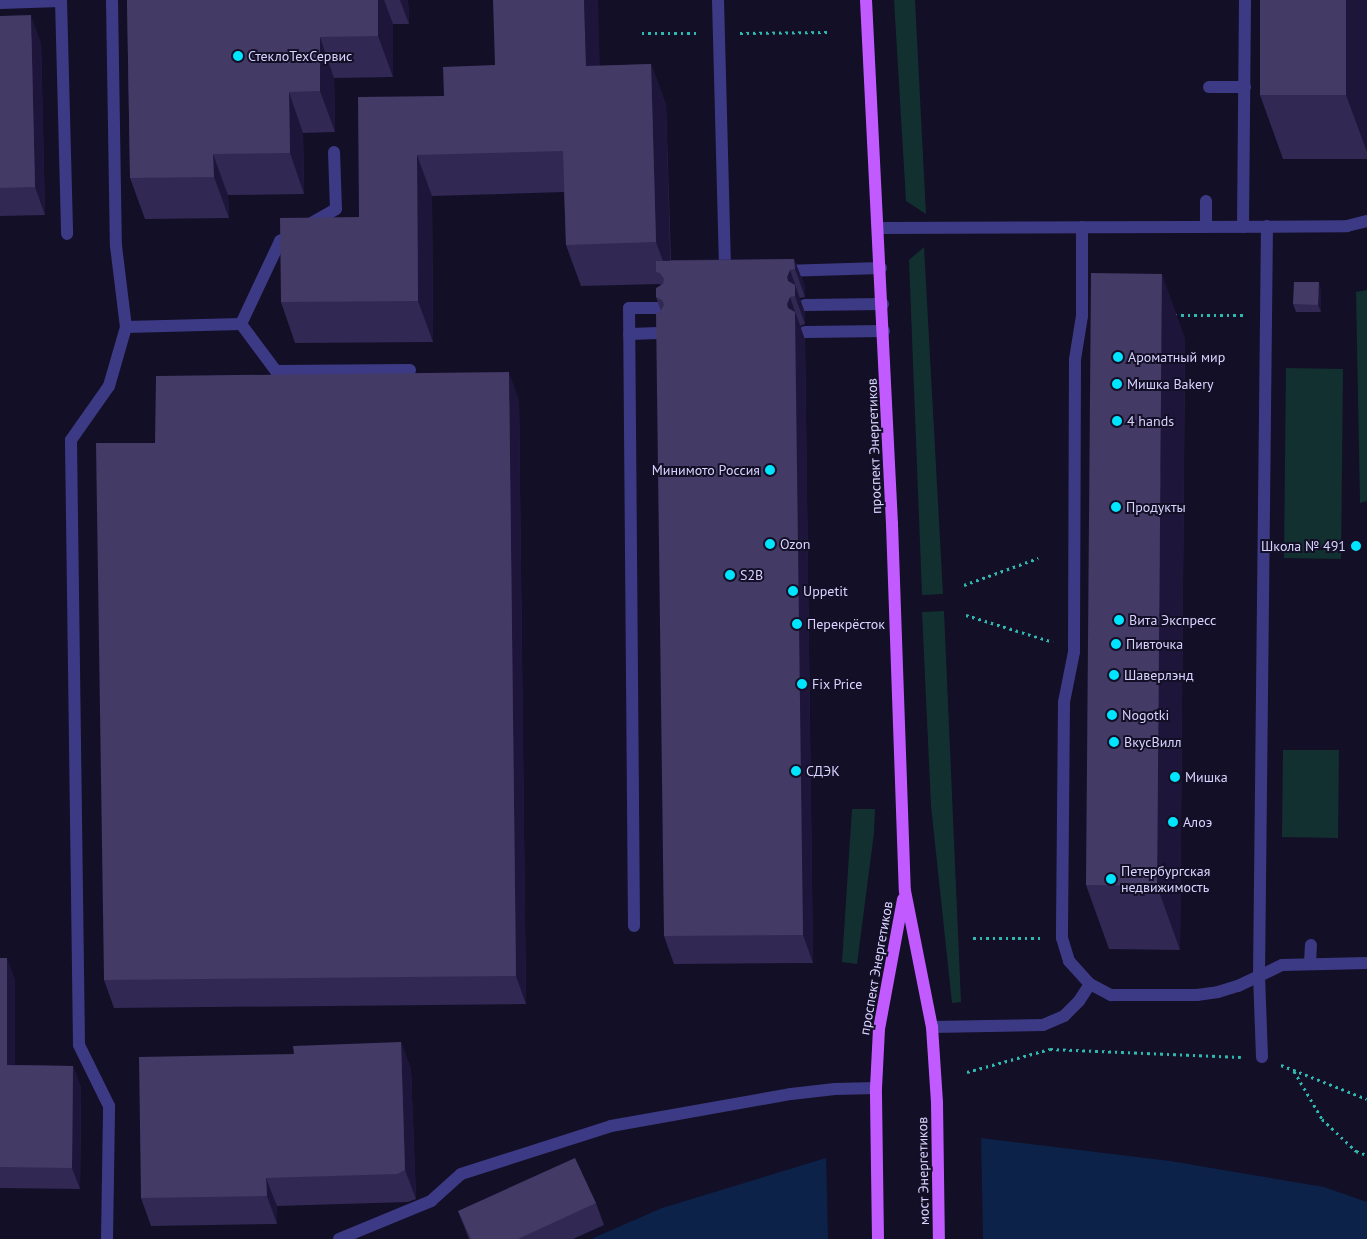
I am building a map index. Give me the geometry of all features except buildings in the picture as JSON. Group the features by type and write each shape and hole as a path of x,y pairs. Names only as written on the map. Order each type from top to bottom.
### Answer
{"main road":[{"name":"проспект Энергетиков","path":"866,0 880,228 905,891 932,1027 937,1103"},
{"name":"проспект Энергетиков","path":"878,1239 876,1088 879,1029 905,891"},
{"name":"мост Энергетиков","path":"937,1103 940,1239"}],"lane":[{"path":"107,1239 109,1106 79,1045 71,440 109,386 126,327 116,246 112,0"},
{"path":"718,0 725,272 743,272"},
{"path":"1243,227 1245,0"},
{"path":"0,3 60,1 67,234"},
{"path":"1209,87 1245,87"},
{"path":"241,324 280,241 336,209 334,152"},
{"path":"1206,201 1206,227"},
{"path":"880,228 1347,226 1367,221"},
{"path":"1262,1057 1259,976 1267,226"},
{"path":"1082,227 1082,316 1075,359 1074,652 1064,702 1062,938 1069,960 1090,984 1111,995 1196,995 1218,992 1282,966 1310,963 1367,963"},
{"path":"771,271 881,268"},
{"path":"805,306 883,304"},
{"path":"634,926 629,308 666,308"},
{"path":"126,327 241,324"},
{"path":"241,324 276,371 410,370"},
{"path":"805,332 884,331"},
{"path":"629,334 666,333"},
{"path":"1310,963 1311,945"},
{"path":"932,1027 1043,1025 1064,1016 1079,1001 1090,984"},
{"path":"339,1239 431,1201 461,1174 610,1126 791,1094 835,1089 876,1088"}],"path":[{"path":"1171,315 1266,315"},
{"path":"964,585 1038,558"},
{"path":"966,615 1058,643"},
{"path":"973,938 1034,938"},
{"path":"968,1072 1050,1049 1262,1057 1367,1099"},
{"path":"1293,1069 1322,1119 1356,1151 1367,1155"}],"green space":[{"path":"894,0 915,0 926,214 906,201"},
{"path":"924,247 943,594 922,595 909,260"},
{"path":"1367,290 1367,501 1360,503 1356,292"},
{"path":"1286,368 1343,369 1341,559 1284,558"},
{"path":"944,611 961,1002 952,1003 931,806 922,612"},
{"path":"1283,750 1339,750 1338,838 1282,837"},
{"path":"852,809 875,809 874,833 857,964 842,962"}],"water":[{"path":"981,1138 1170,1161 1324,1187 1367,1202 1367,1239 591,1239 662,1208 826,1158"}],"pier":[{"path":"981,1136 983,1239 828,1239 826,1155"}],"place":[{"name":"СтеклоТехСервис","path":"238,56"},
{"name":"Ароматный мир","path":"1118,357"},
{"name":"Мишка Bakery","path":"1117,384"},
{"name":"4 hands","path":"1117,421"},
{"name":"Минимото Россия","path":"770,470"},
{"name":"Продукты","path":"1116,507"},
{"name":"Ozon","path":"770,544"},
{"name":"Школа № 491","path":"1356,546"},
{"name":"S2B","path":"730,575"},
{"name":"Uppetit","path":"793,591"},
{"name":"Вита Экспресс","path":"1119,620"},
{"name":"Перекрёсток","path":"797,624"},
{"name":"Пивточка","path":"1116,644"},
{"name":"Шаверлэнд","path":"1114,675"},
{"name":"Fix Price","path":"802,684"},
{"name":"Nogotki","path":"1112,715"},
{"name":"ВкусВилл","path":"1114,742"},
{"name":"СДЭК","path":"796,771"},
{"name":"Мишка","path":"1175,777"},
{"name":"Алоэ","path":"1173,822"},
{"name":"Петербургская недвижимость","path":"1111,879"}]}
